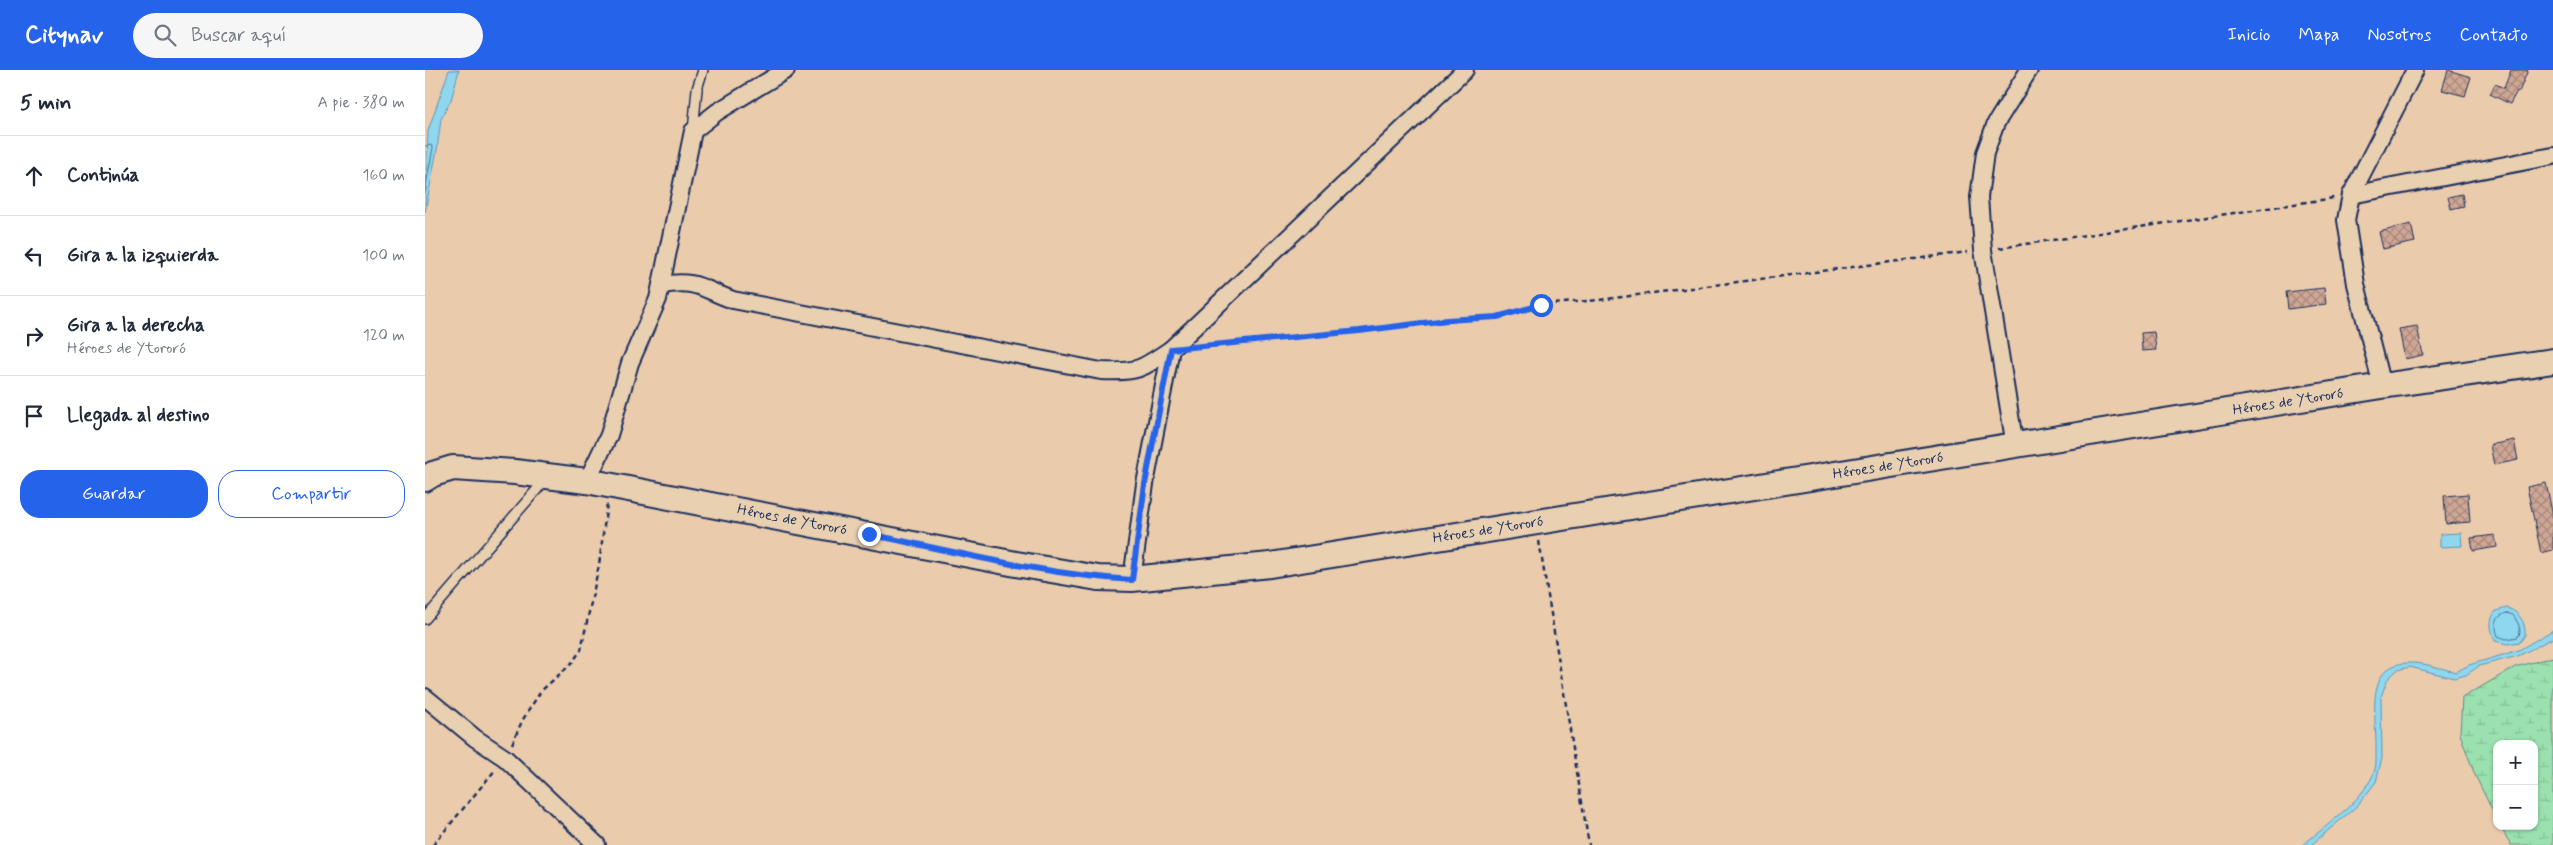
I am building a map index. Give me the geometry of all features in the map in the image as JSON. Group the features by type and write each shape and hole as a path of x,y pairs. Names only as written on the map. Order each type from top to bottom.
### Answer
{"main road":[{"name":"Héroes de Ytororó","path":"425,479 433,474 453,468 549,476 598,483 1016,564 1099,578 1132,580 1270,565 2382,386 2553,361"}],"street":[{"path":"598,483 609,435 630,362 652,315 661,285 693,131 717,112 786,70"},
{"path":"661,285 681,282 698,284 733,300 1101,371 1125,372 1142,368 1171,349 1465,70"},
{"path":"2015,446 1983,250 1979,197 1985,152 1995,123 2029,70"},
{"path":"2382,386 2356,284 2346,220 2351,195 2415,70"},
{"path":"2351,195 2553,156"},
{"path":"1132,580 1145,484 1171,349"},
{"path":"425,697 475,738 505,758 597,845"}],"lane":[{"path":"693,131 697,89 703,70"},
{"path":"425,619 549,476"}],"path":[{"path":"1171,349 1359,331 1447,320 1497,317 1541,305 1599,300 1983,250 2351,195"},
{"path":"433,845 505,758 522,720 541,691 571,664 581,650 599,566 598,483"},
{"path":"1536,522 1589,845"}],"green space":[{"path":"2553,657 2553,845 2511,845 2502,830 2538,830 2538,740 2493,740 2493,812 2475,775 2460,734 2462,698 2515,667"}],"water":[{"path":"449,70 459,70 451,100 441,119 425,212 428,131"},
{"path":"2461,533 2462,546 2440,547 2440,534"},
{"path":"2507,608 2515,612 2523,622 2525,635 2520,642 2507,644 2495,641 2491,629 2493,614 2496,611"},
{"path":"2553,630 2553,638 2518,656 2479,666 2466,675 2454,678 2410,667 2397,670 2387,680 2381,697 2382,758 2376,782 2358,805 2311,845 2303,845 2340,815 2357,798 2373,775 2376,761 2376,693 2379,681 2385,671 2396,665 2417,663 2456,672 2469,665 2519,650"}],"building":[{"path":"2448,70 2471,77 2465,96 2442,90"},
{"path":"2511,70 2528,70 2519,92 2517,91 2510,104 2490,94 2495,84 2504,88"},
{"path":"2462,194 2464,206 2451,209 2448,197"},
{"path":"2411,224 2415,242 2383,249 2379,232"},
{"path":"2324,288 2326,304 2288,309 2286,292"},
{"path":"2417,326 2423,355 2405,359 2399,329"},
{"path":"2154,332 2156,350 2142,351 2141,333"},
{"path":"2514,440 2518,460 2494,465 2490,445"},
{"path":"2546,483 2553,516 2553,550 2541,553 2527,487"},
{"path":"2468,494 2470,522 2446,524 2444,496"},
{"path":"2495,535 2497,547 2473,551 2471,538"}],"route":[{"path":"869,534 1016,564 1099,578 1132,580 1145,484 1171,349 1359,331 1447,320 1497,317 1541,305"}]}
